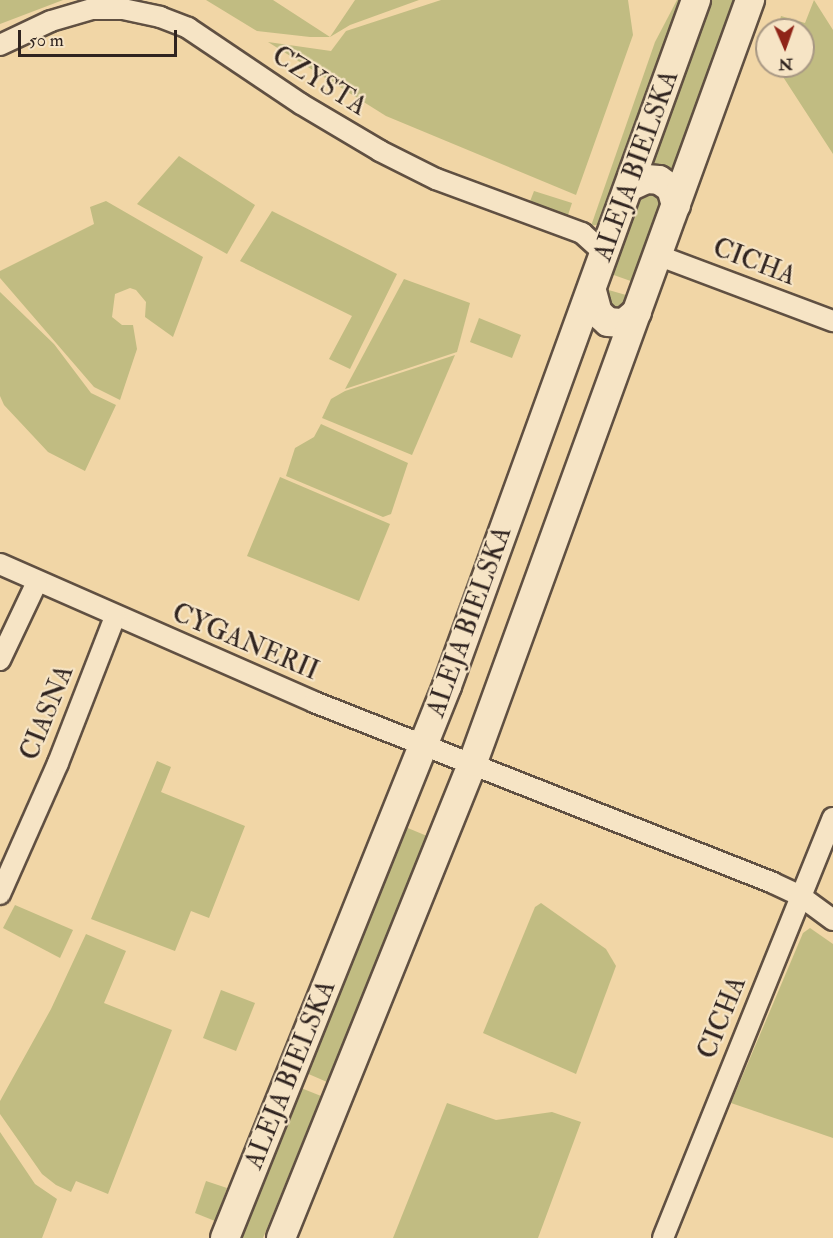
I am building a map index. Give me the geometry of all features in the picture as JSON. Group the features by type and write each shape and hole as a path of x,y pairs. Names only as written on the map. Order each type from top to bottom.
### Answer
{"main road":[{"name":"ALEJA BIELSKA","path":"225,1238 424,745 630,187 696,0"},
{"name":"ALEJA BIELSKA","path":"281,1238 473,762 749,3"},
{"path":"630,187 646,179 659,180 671,188 676,205"},
{"path":"592,291 598,313 608,322 624,322 637,312"}],"street":[{"name":"CZYSTA","path":"0,45 51,21 92,9 123,9 160,17 203,38 301,104 380,151 451,185 582,233 605,254"},
{"name":"CICHA","path":"657,255 833,321"},
{"name":"CYGANERII","path":"0,564 116,617 424,745 473,762 799,895 833,920"},
{"path":"0,660 38,582"},
{"name":"CIASNA","path":"0,894 58,763 116,617"},
{"name":"CICHA","path":"663,1238 799,895 833,818"}],"shaded area":[{"path":"0,0 63,0 0,24"},
{"path":"206,0 273,0 330,37 257,31"},
{"path":"355,0 419,0 350,25 330,37"},
{"path":"441,0 628,0 633,35 576,195 386,116 268,42 331,51 346,31"},
{"path":"677,0 684,0 601,224 591,226 655,42"},
{"path":"710,0 738,0 677,177 650,166"},
{"path":"814,0 833,30 833,154 784,78 815,78 815,18 807,18"},
{"path":"179,156 255,205 227,254 137,204"},
{"path":"534,191 572,203 567,218 529,204"},
{"path":"653,192 661,196 664,206 639,284 611,274 640,194"},
{"path":"106,201 203,257 173,337 145,317 146,302 136,290 130,288 115,294 112,317 122,325 133,325 137,349 120,400 94,387 0,278 0,271 94,224 90,207"},
{"path":"272,211 397,274 350,369 329,359 352,316 240,261"},
{"path":"404,279 470,303 457,352 345,389"},
{"path":"605,289 633,297 622,312 607,309"},
{"path":"0,292 54,344 91,393 116,405 85,471 48,452 4,405 0,396"},
{"path":"479,318 521,335 512,358 470,342"},
{"path":"455,355 412,455 322,418 331,399 345,391"},
{"path":"321,424 408,463 391,514 383,517 286,476 295,448 314,437"},
{"path":"280,477 390,524 359,601 247,556"},
{"path":"157,761 171,767 161,792 245,826 209,918 191,911 175,951 91,919"},
{"path":"403,826 427,836 327,1082 304,1072"},
{"path":"541,903 606,949 616,966 576,1074 483,1033 535,907"},
{"path":"15,905 73,930 60,958 3,928"},
{"path":"810,928 833,944 833,1138 731,1103 803,933"},
{"path":"86,934 126,951 104,1003 172,1030 108,1194 76,1181 71,1192 56,1185 42,1174 0,1114 0,1101 51,1009"},
{"path":"221,990 255,1003 236,1051 203,1038"},
{"path":"296,1086 321,1096 263,1238 236,1238"},
{"path":"447,1103 496,1120 552,1112 581,1122 538,1238 393,1238"},
{"path":"0,1132 35,1184 57,1199 42,1238 0,1238"},
{"path":"206,1181 227,1188 215,1221 195,1213"}]}
